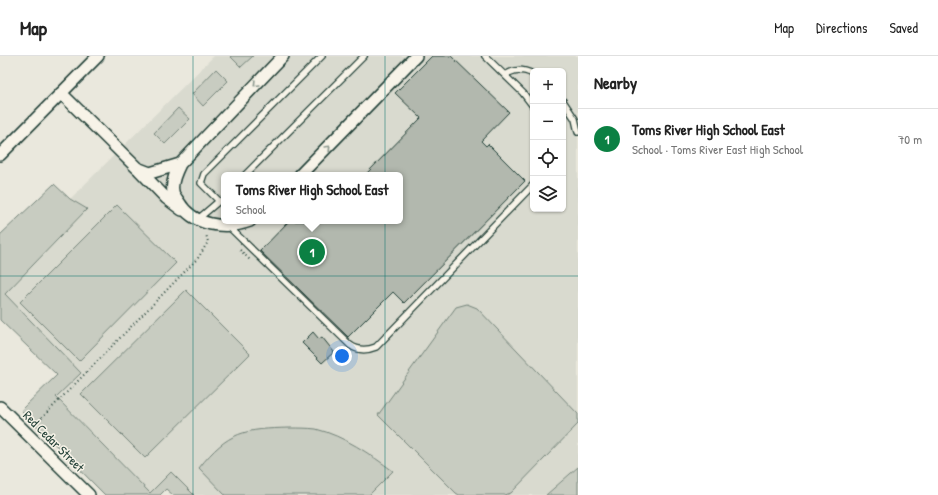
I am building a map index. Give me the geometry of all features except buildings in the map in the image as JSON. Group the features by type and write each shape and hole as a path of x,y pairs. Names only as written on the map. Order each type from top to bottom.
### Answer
{"street":[{"path":"0,154 98,56"},
{"path":"185,211 173,191 175,175 180,164 283,56"},
{"path":"303,172 416,56"},
{"path":"62,93 166,198 198,220 214,225 228,226 237,224"},
{"path":"137,168 150,173 180,164"},
{"name":"Red Cedar Street","path":"0,407 89,495"}],"lane":[{"path":"198,220 219,201 201,183 204,174 322,56"},
{"path":"248,172 364,56"},
{"path":"486,56 523,92 532,104"},
{"path":"505,75 512,71 522,70 530,73"},
{"path":"565,104 575,119 578,132"},
{"path":"228,226 350,345 359,350 368,350 376,347 530,188"}],"path":[{"path":"26,434 198,258 208,242 206,232"}],"shaded area":[{"path":"214,56 578,56 578,467 546,495 194,495 171,472 150,493 56,396 81,373 5,294 87,209 70,199"},
{"path":"230,56 253,56 241,67"},
{"path":"216,69 228,81 203,106 192,94"},
{"path":"178,108 190,119 165,144 154,133"},
{"path":"54,184 70,199 87,209 5,294 81,373 56,397 150,493 171,472 194,495 173,495 166,489 160,495 105,495 21,410 57,375 0,320 0,235"},
{"path":"117,205 176,263 79,361 20,302"},
{"path":"186,290 250,354 145,458 81,394"},
{"path":"467,304 477,308 578,414 578,424 511,493 505,495 459,495 378,415 456,307"},
{"path":"261,429 316,429 337,436 366,452 393,471 369,495 225,495 199,468 219,446 238,434"},
{"path":"578,467 578,495 546,495"}],"place":[{"name":"Toms River High School East","path":"312,252"}]}
